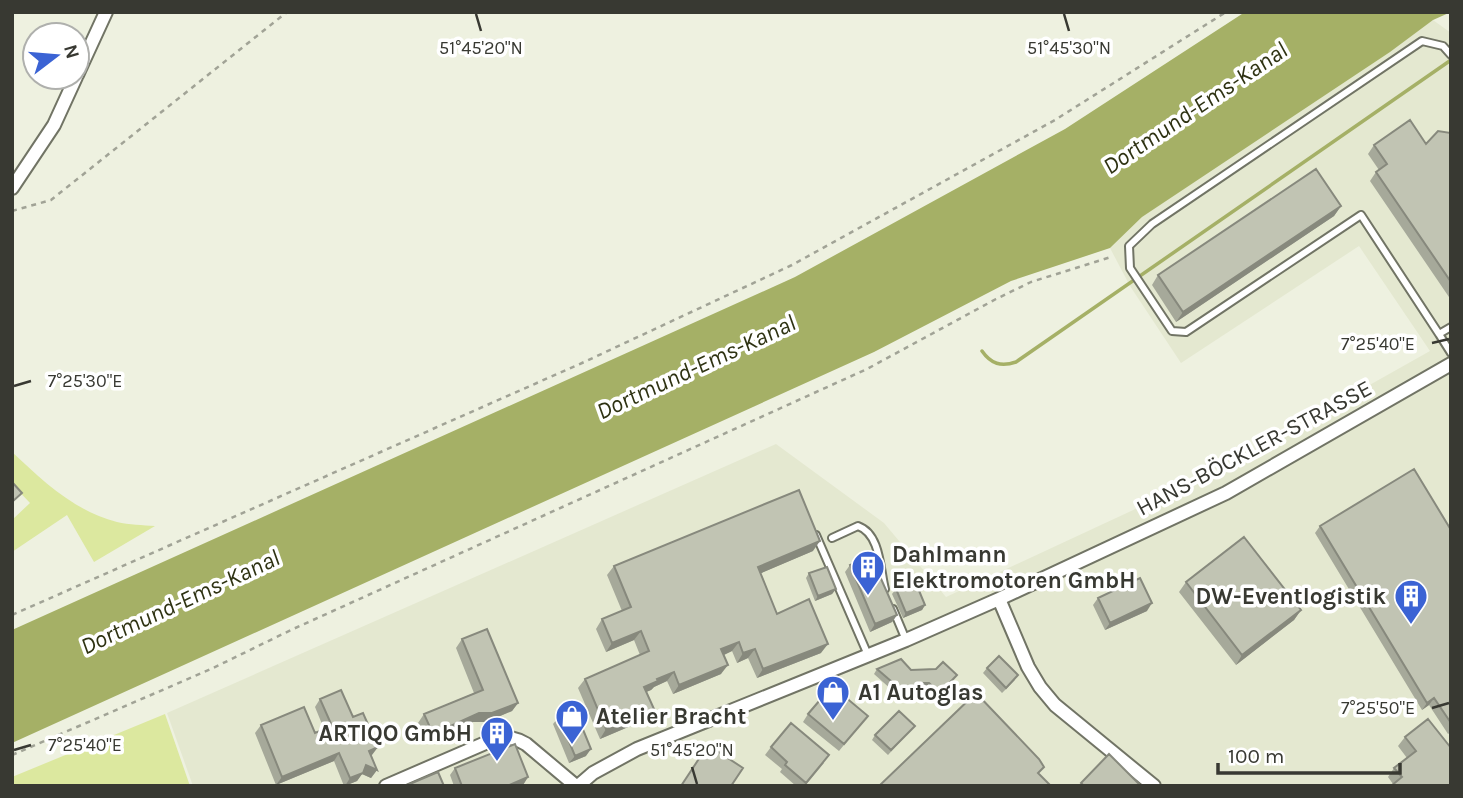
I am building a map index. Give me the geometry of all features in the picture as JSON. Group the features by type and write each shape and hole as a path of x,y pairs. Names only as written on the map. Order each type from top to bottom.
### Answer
{"street":[{"path":"91,45 106,12"},
{"path":"12,188 54,125 70,91"},
{"name":"HANS-BÖCKLER-STRASSE","path":"577,786 593,773 637,749 999,599 1226,493 1451,365"},
{"path":"999,599 1028,667 1040,687 1055,705 1154,786"},
{"path":"386,786 496,738 505,737 518,739 526,744 577,786"}],"lane":[{"path":"1451,55 1443,46 1422,41 1152,224 1129,246 1130,268 1172,331 1186,332 1361,215 1451,353"},
{"path":"1439,334 1451,327"},
{"path":"811,522 868,655"},
{"path":"832,538 858,526 867,531 881,560 883,587 906,639"}],"path":[{"path":"12,211 51,200 288,12"},
{"path":"12,615 582,363 792,265 1055,120 1226,12"},
{"path":"12,755 211,669 291,630 867,369 1031,282 1111,257"}],"shaded area":[{"path":"1433,20 1451,33 1451,786 193,786 167,713 776,444 884,523 946,597 1215,472 1430,351 1359,246 1181,363 1130,286 1110,248 1142,217"},
{"path":"12,452 73,503 117,522 155,526 94,562 67,515 12,552 12,520 30,503 12,484"},
{"path":"165,714 190,786 12,786 12,777"}],"water":[{"name":"Dortmund-Ems-Kanal","path":"1245,12 1451,12 1433,20 1390,52 1142,217 1110,248 1011,281 874,352 12,743 12,630 795,277 1065,129"}],"building":[{"path":"1410,120 1426,144 1438,131 1451,133 1451,282 1376,172 1387,164 1374,145"},
{"path":"1316,169 1341,206 1183,312 1158,275"},
{"name":"DW-Eventlogistik","path":"1414,469 1451,530 1451,723 1434,698 1427,703 1320,526"},
{"path":"12,482 22,493 12,502"},
{"path":"799,490 820,541 758,567 777,614 809,599 828,644 763,669 755,649 743,653 739,642 721,649 728,665 679,685 674,672 644,687 654,709 606,729 585,679 649,651 641,631 612,643 602,619 631,607 614,566"},
{"path":"1244,537 1301,610 1242,655 1186,582"},
{"name":"Dahlmann Elektromotoren GmbH","path":"871,556 897,615 875,624 850,565"},
{"path":"827,567 836,589 818,596 809,573"},
{"path":"1140,578 1152,603 1110,623 1098,598"},
{"path":"915,581 925,605 906,613 896,589"},
{"path":"487,629 518,703 492,713 479,713 433,734 424,714 483,690 462,639"},
{"path":"999,656 1018,675 1006,688 987,668"},
{"path":"901,659 911,670 936,669 943,662 957,675 940,693 929,683 917,683 906,694 877,669"},
{"name":"A1 Autoglas","path":"832,686 868,716 844,744 808,714"},
{"path":"341,690 353,717 363,713 378,747 369,751 377,770 366,765 363,773 350,778 339,753 282,777 261,725 304,707 315,733 332,726 320,699"},
{"path":"976,693 1039,759 1044,767 1038,773 1051,786 879,786"},
{"path":"575,710 591,749 575,756 559,717"},
{"path":"899,711 915,726 891,750 875,735"},
{"path":"1428,719 1451,748 1451,786 1391,786 1402,777 1394,768 1416,751 1405,737"},
{"path":"791,723 829,755 806,783 785,765 787,762 771,747"},
{"name":"ARTIQO GmbH","path":"515,744 528,777 507,786 462,786 455,768"},
{"path":"708,745 743,768 731,786 681,786"},
{"path":"1109,754 1141,786 1084,786 1081,783"},
{"path":"438,772 444,786 405,786"}],"waterway":[{"path":"982,351 997,363 1016,362 1451,60"}],"place":[{"name":"Dahlmann Elektromotoren GmbH","path":"868,597"},
{"name":"DW-Eventlogistik","path":"1411,626"},
{"name":"A1 Autoglas","path":"833,722"},
{"name":"Atelier Bracht","path":"572,746"},
{"name":"ARTIQO GmbH","path":"497,763"}]}
